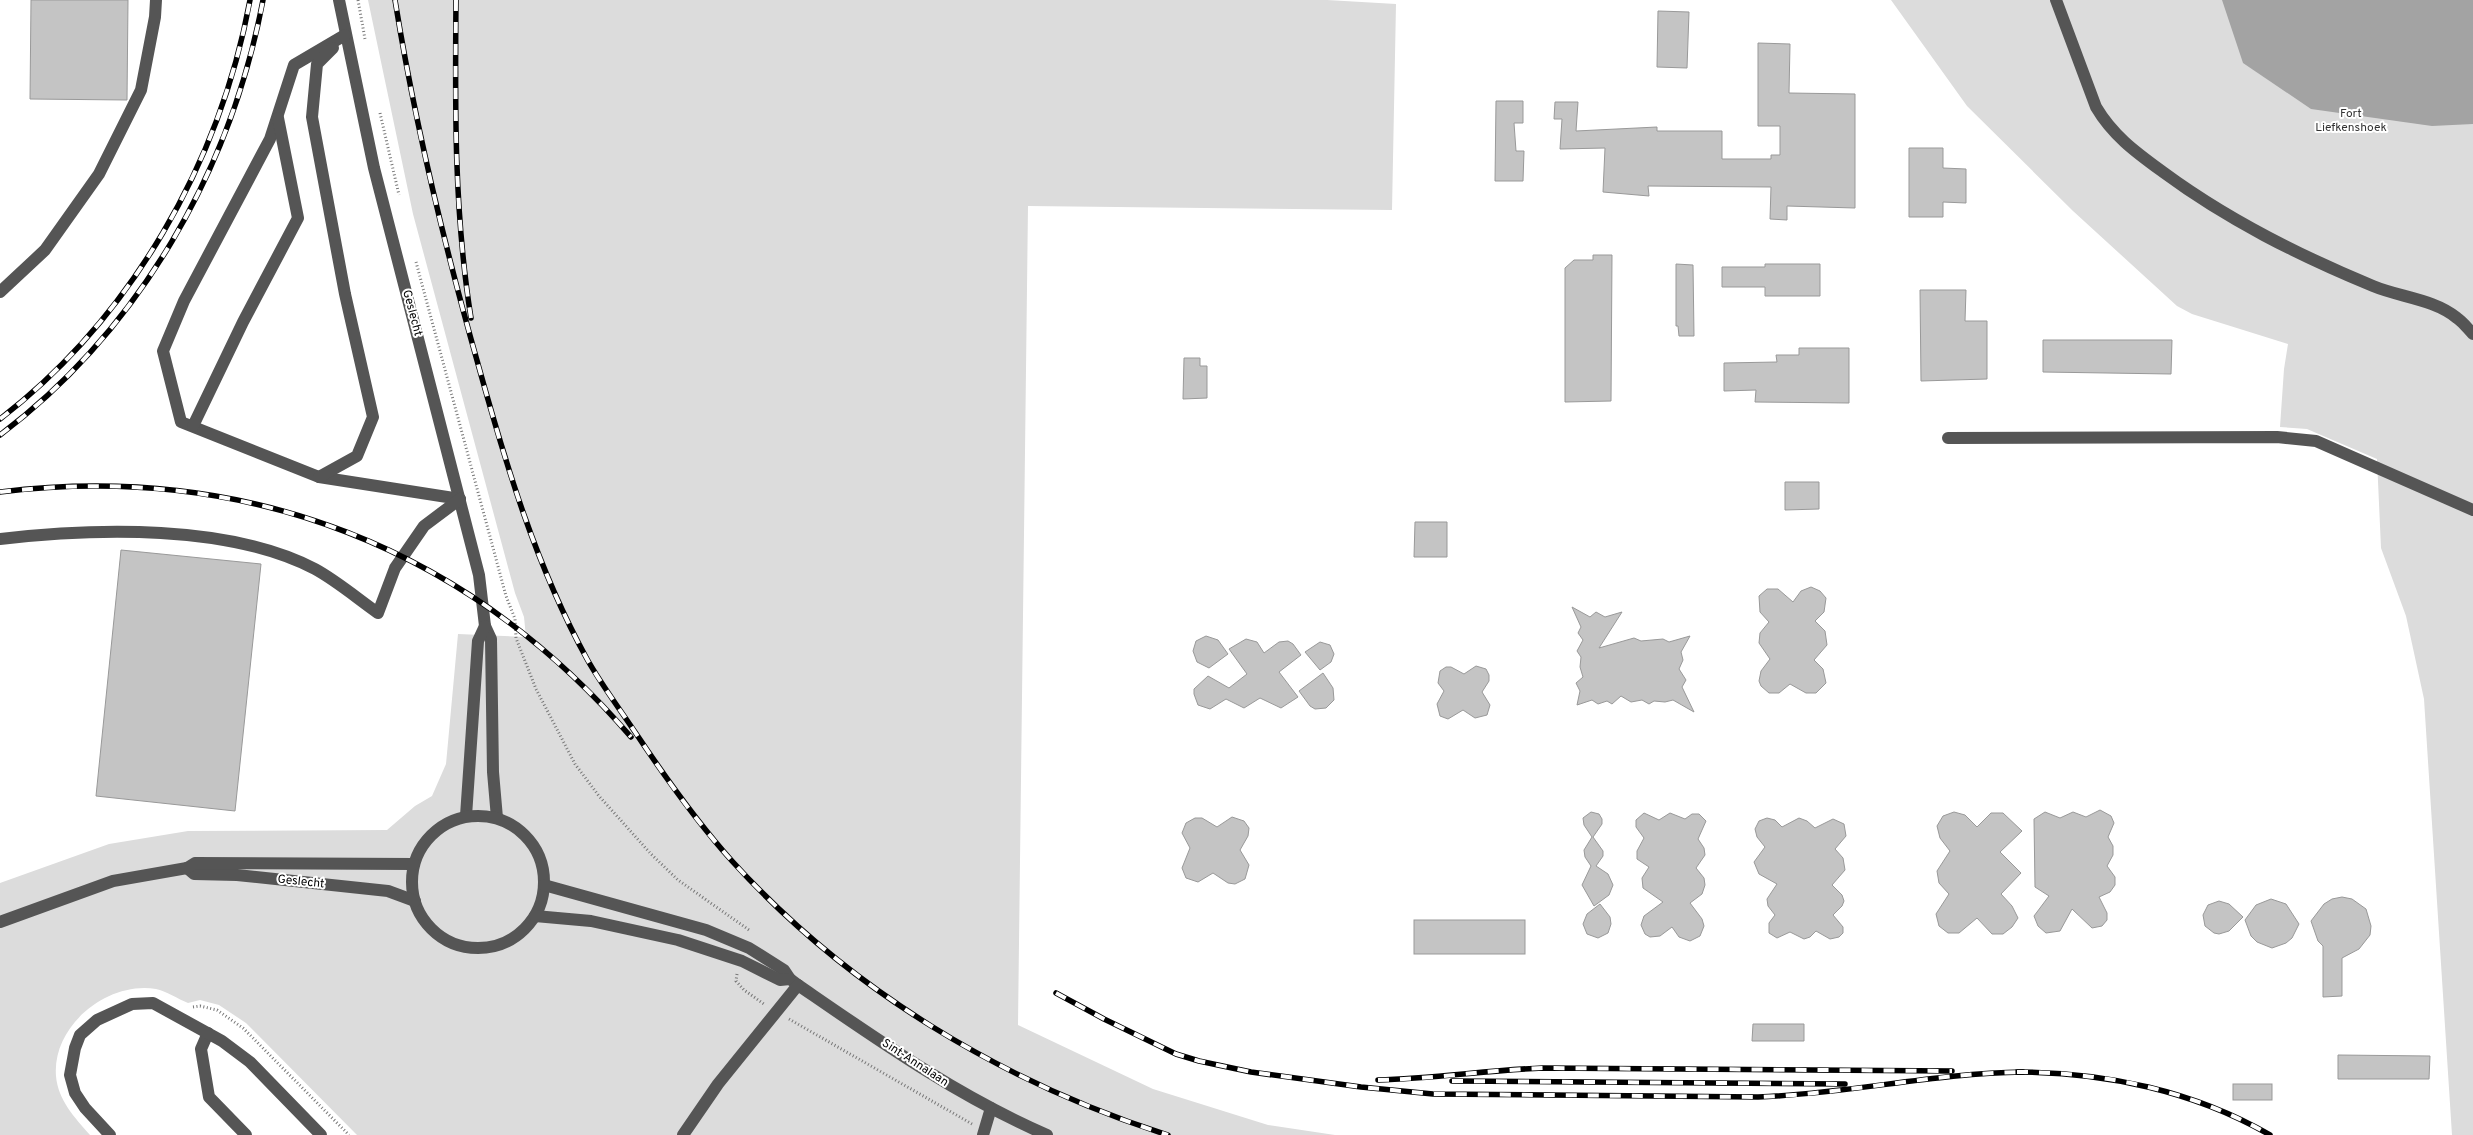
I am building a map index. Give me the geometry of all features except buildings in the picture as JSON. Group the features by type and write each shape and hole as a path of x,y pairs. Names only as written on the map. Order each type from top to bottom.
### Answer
{"street":[{"path":"0,292 45,250 99,174 141,90 155,17 156,0"},
{"name":"Geslecht","path":"339,0 374,168 479,575 485,626 491,639 493,772 497,818"},
{"path":"2056,0 2096,107 2106,123 2126,145 2219,211 2268,238 2313,261 2381,289 2429,303 2457,317 2473,334"},
{"path":"345,35 294,66 270,139 184,301 163,351 181,422 319,477 460,499"},
{"path":"319,477 357,456 373,417 345,294 312,117 317,64 345,35"},
{"path":"193,426 243,322 298,218 278,116"},
{"path":"1948,438 2277,437 2316,441 2473,510"},
{"path":"0,540 40,535 136,531 220,540 276,552 316,570 378,613 395,568 424,526 460,499"},
{"name":"Geslecht","path":"466,816 478,641 485,626"},
{"path":"466,816 497,818 516,828 532,843 541,863 544,885 541,901 535,916 521,932 502,944 481,948 459,945 440,936 424,920 415,901 412,882 414,864 421,847 433,833 448,822 466,816"},
{"name":"Geslecht","path":"0,922 112,880 187,868 196,863 414,864"},
{"name":"Geslecht","path":"187,868 194,874 237,875 388,891 415,901"},
{"name":"Sint-Annalaan","path":"544,885 706,930 749,948 784,970 794,982 925,1072 991,1108 1047,1135"},
{"name":"Sint-Annalaan","path":"535,916 591,922 678,940 742,961 780,980 794,982"},
{"path":"683,1135 718,1084 776,1012 794,982"},
{"path":"110,1135 84,1108 75,1093 71,1068 80,1034 97,1020 112,1012 139,1003 154,1003 208,1033 250,1062 320,1135"},
{"path":"208,1033 201,1049 209,1097 246,1135"},
{"path":"984,1133 991,1108"}],"path":[{"path":"358,0 366,45"},
{"path":"379,109 400,198"},
{"path":"414,254 506,596 515,619 516,638 536,689 576,764 615,816 678,880 750,931 753,939 749,948"},
{"path":"742,961 736,981 744,990 776,1012 984,1133"}],"green space":[{"path":"368,0 1327,0 1396,4 1392,210 1028,206 1018,1025 1153,1089 1268,1125 1335,1135 357,1135 246,1023 219,1005 200,1000 188,1003 160,990 137,988 119,992 102,1000 86,1011 73,1024 63,1040 57,1058 56,1076 60,1093 68,1108 90,1135 0,1135 0,883 109,844 188,831 387,830 415,806 432,796 446,764 458,634 526,637 524,617 515,593 413,214"},
{"name":"Fort Liefkenshoek","path":"1891,0 2473,0 2473,1135 2452,1135 2424,699 2406,616 2381,548 2377,459 2307,429 2280,427 2284,369 2288,344 2192,314 2177,306 2073,211 1967,106"}],"shaded area":[{"path":"2222,0 2473,0 2473,124 2432,126 2311,109 2243,63"}],"railway":[{"path":"0,419 47,379 90,334 129,285 163,233 192,178 217,120 236,61 250,0"},
{"path":"0,435 50,393 95,347 136,296 172,242 202,185 228,125 248,63 263,0"},
{"path":"395,0 421,138 442,229 478,364 511,477 537,551 569,624 592,668 646,749 693,814 732,861 777,907 826,950 878,990 932,1026 989,1059 1047,1088 1107,1114 1168,1135"},
{"path":"456,0 457,159 461,239 471,318"},
{"path":"0,492 92,486 180,491 266,507 347,532 425,569 499,615 567,671 631,737"},
{"path":"1056,993 1176,1054 1199,1061 1251,1072 1361,1087 1433,1094 1758,1097 1824,1092 1957,1076 2023,1072"},
{"path":"1378,1080 1543,1068 1952,1071"},
{"path":"2017,1072 2083,1076 2116,1080 2148,1087 2211,1107 2270,1135"},
{"path":"1452,1081 1845,1084"}]}
